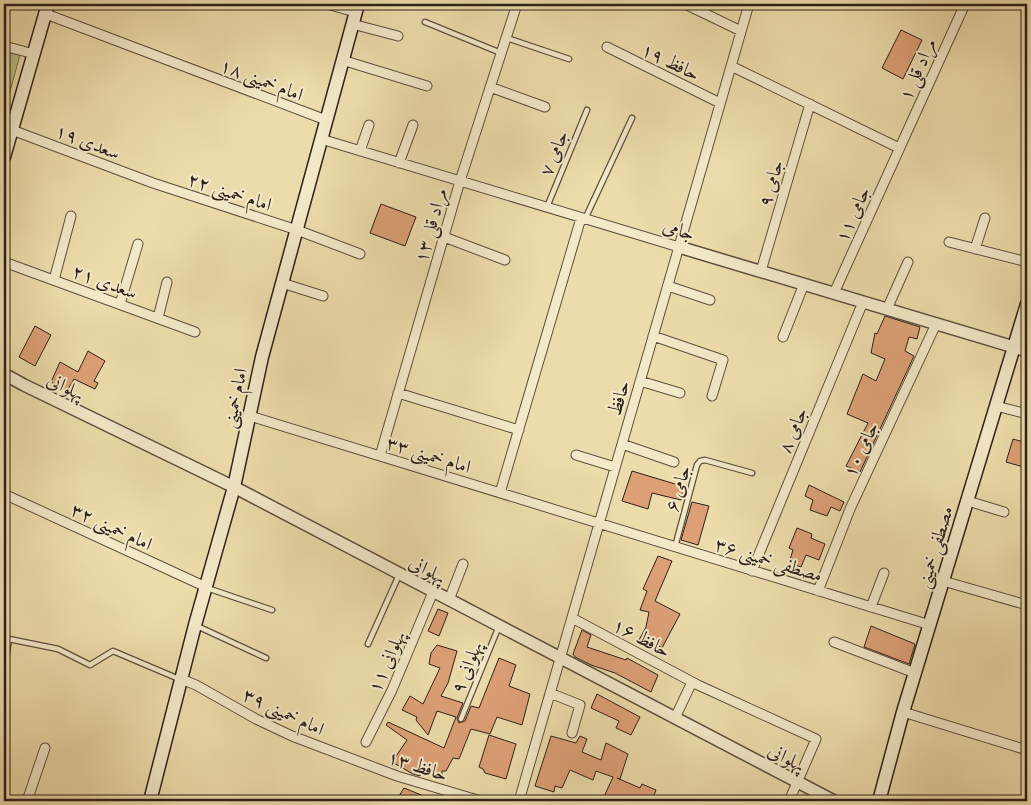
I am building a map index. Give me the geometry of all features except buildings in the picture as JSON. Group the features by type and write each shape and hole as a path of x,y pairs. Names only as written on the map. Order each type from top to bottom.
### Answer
{"main road":[{"path":"4,157 47,9"},
{"name":"امام خمینی","path":"150,801 195,625 234,487 262,357 355,13"},
{"name":"مصطفی خمینی","path":"879,801 915,673 1027,304"}],"street":[{"path":"327,4 355,13 398,36"},
{"name":"مراد قلی ۱۳","path":"380,456 460,181 516,4"},
{"path":"685,4 741,31"},
{"name":"حافظ","path":"519,801 749,4"},
{"name":"مراد قلی ۱","path":"900,148 965,4"},
{"name":"امام خمینی ۱۸","path":"47,9 186,67 326,120"},
{"path":"4,46 34,54"},
{"name":"حافظ ۱۹","path":"607,47 720,103"},
{"path":"342,60 427,86"},
{"path":"731,66 900,148"},
{"path":"490,87 544,107"},
{"name":"جامی ۹","path":"761,271 810,104"},
{"path":"360,151 369,125"},
{"path":"399,163 413,125"},
{"name":"سعدی ۱۹","path":"12,130 153,183"},
{"name":"جامی","path":"321,140 1027,351"},
{"name":"جامی ۱۱","path":"834,293 900,148"},
{"name":"امام خمینی ۲۲","path":"153,183 297,230 360,254"},
{"path":"54,280 71,216"},
{"path":"500,493 583,218"},
{"path":"975,249 985,218"},
{"path":"444,237 505,260"},
{"path":"949,242 1027,262"},
{"path":"120,304 138,244"},
{"name":"سعدی ۲۱","path":"4,262 195,332"},
{"path":"887,309 908,262"},
{"path":"158,318 167,282"},
{"path":"282,283 323,296"},
{"path":"783,337 804,284"},
{"path":"668,286 710,300"},
{"name":"جامی ۸","path":"752,571 863,302"},
{"name":"جامی ۱۰","path":"818,591 850,509 936,324"},
{"path":"653,336 722,360 712,396"},
{"name":"پهلوانی","path":"4,374 234,487 834,801"},
{"path":"640,381 680,393"},
{"path":"398,393 519,430"},
{"path":"996,406 1027,414"},
{"name":"امام خمینی ۳۳","path":"250,416 599,524"},
{"path":"622,444 674,462"},
{"path":"576,455 616,467"},
{"name":"امام خمینی ۳۲","path":"4,494 206,587"},
{"path":"968,500 1004,512"},
{"name":"مصطفی خمینی ۳۶","path":"599,524 930,625"},
{"path":"449,600 463,564"},
{"path":"871,607 884,573"},
{"path":"943,581 1027,605"},
{"name":"پهلوانی ۱۱","path":"366,742 392,690 433,592"},
{"name":"حافظ ۱۶","path":"572,618 695,684 816,739 798,783"},
{"path":"834,642 915,673"},
{"name":"امام خمینی ۳۹","path":"181,680 196,685 256,719 292,736 375,768"},
{"path":"675,718 695,684"},
{"path":"550,694 580,705 572,733"},
{"path":"904,712 1027,750"},
{"path":"27,801 45,748"},
{"name":"حافظ ۱۳","path":"375,768 481,801"},
{"path":"789,801 798,783"}],"lane":[{"path":"425,22 501,53"},
{"path":"506,37 569,59"},
{"name":"جامی ۷","path":"547,207 587,110"},
{"path":"583,218 632,118"},
{"name":"جامی ۶","path":"675,547 700,461 705,460 752,473"},
{"path":"368,644 399,574"},
{"path":"206,587 272,610"},
{"path":"195,625 266,658"},
{"name":"پهلوانی ۹","path":"461,719 499,626"},
{"path":"4,673 6,638 58,649 90,665 113,651 181,680"}],"green space":[{"path":"4,51 20,55 4,113"}]}
